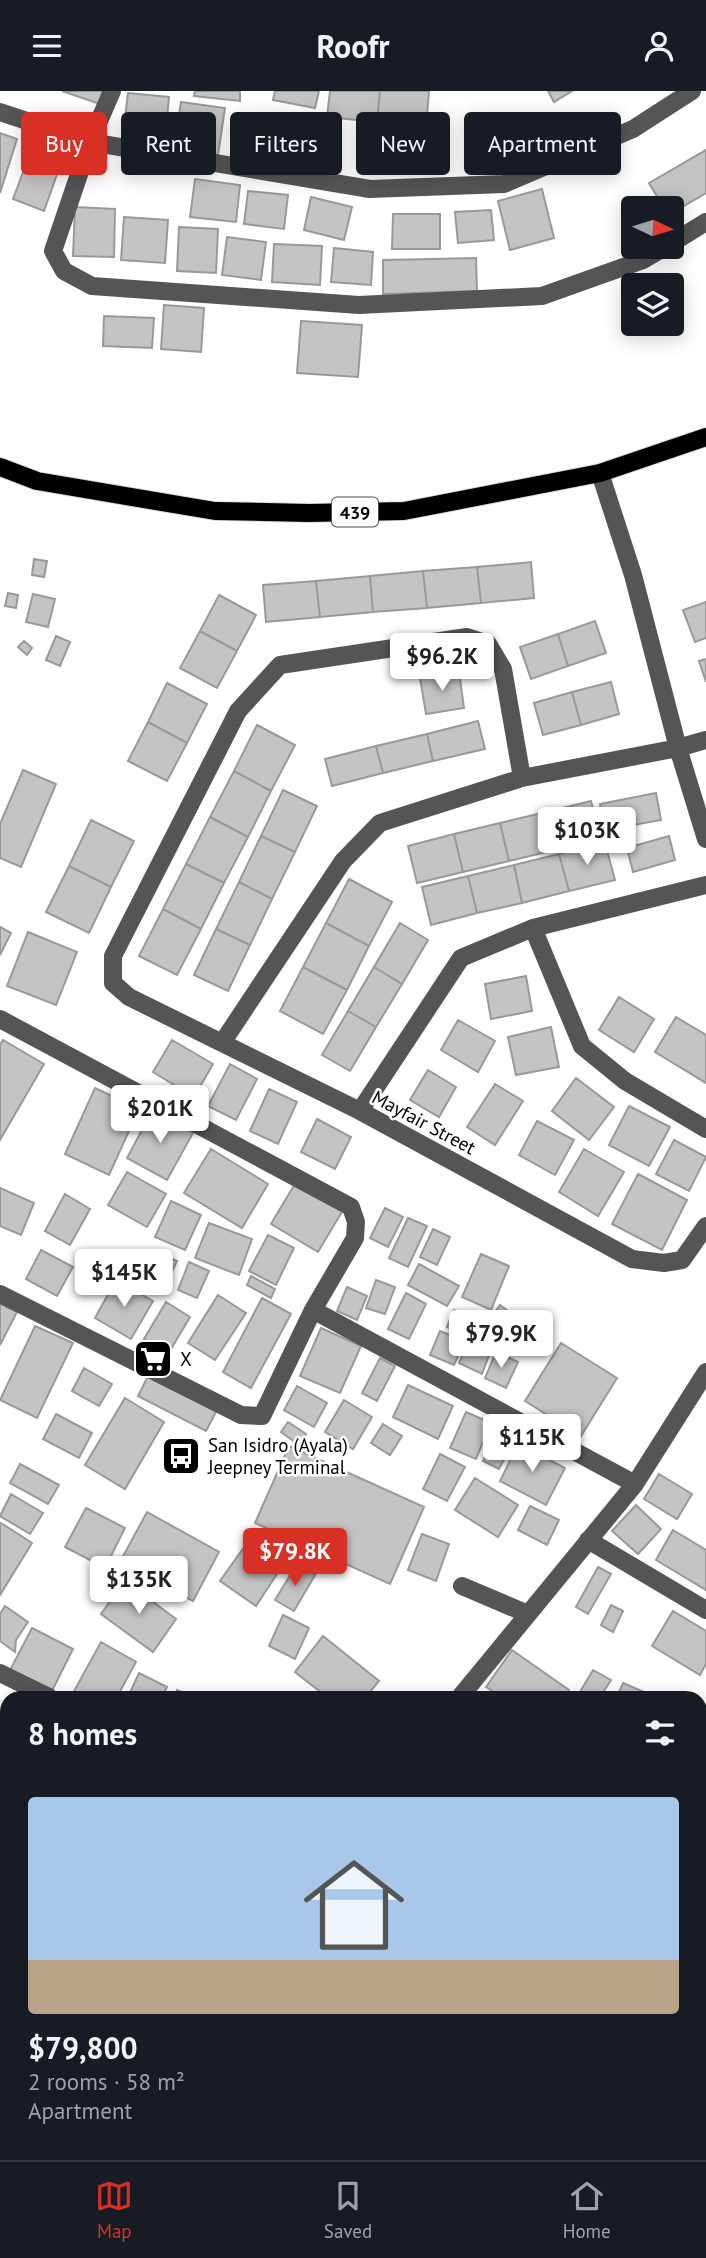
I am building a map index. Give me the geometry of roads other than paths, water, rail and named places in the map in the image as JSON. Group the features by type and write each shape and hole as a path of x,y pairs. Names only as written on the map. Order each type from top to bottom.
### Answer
{"main road":[{"name":"439","path":"0,467 37,481 215,510 309,513 404,511 600,473 706,436"}],"street":[{"path":"103,112 112,91"},
{"path":"107,145 370,189 504,184 633,129 692,91"},
{"path":"0,112 21,119"},
{"path":"79,175 53,251 64,271 92,286 359,305 542,296 645,259"},
{"path":"684,236 706,222"},
{"path":"600,473 633,575 678,748 706,839"},
{"name":"Mayfair Street","path":"522,778 503,669 488,644 467,636 280,665 238,712 113,956 113,983 129,997 360,1111 632,1259 664,1263 682,1260 706,1226"},
{"path":"222,1043 343,862 380,823 522,778 678,748 706,740"},
{"path":"360,1111 461,958 533,927 706,885"},
{"path":"533,927 582,1046 625,1081 706,1129"},
{"path":"0,1019 351,1207 356,1222 355,1238 313,1310 262,1416 241,1415 0,1294"},
{"path":"313,1310 635,1484"},
{"path":"465,1691 635,1484 706,1372"},
{"path":"588,1540 706,1611"},
{"path":"462,1586 528,1614"},
{"path":"0,1673 36,1691"}],"place":[{"name":"X","path":"153,1359"},
{"name":"San Isidro (Ayala) Jeepney Terminal","path":"181,1456"}]}
